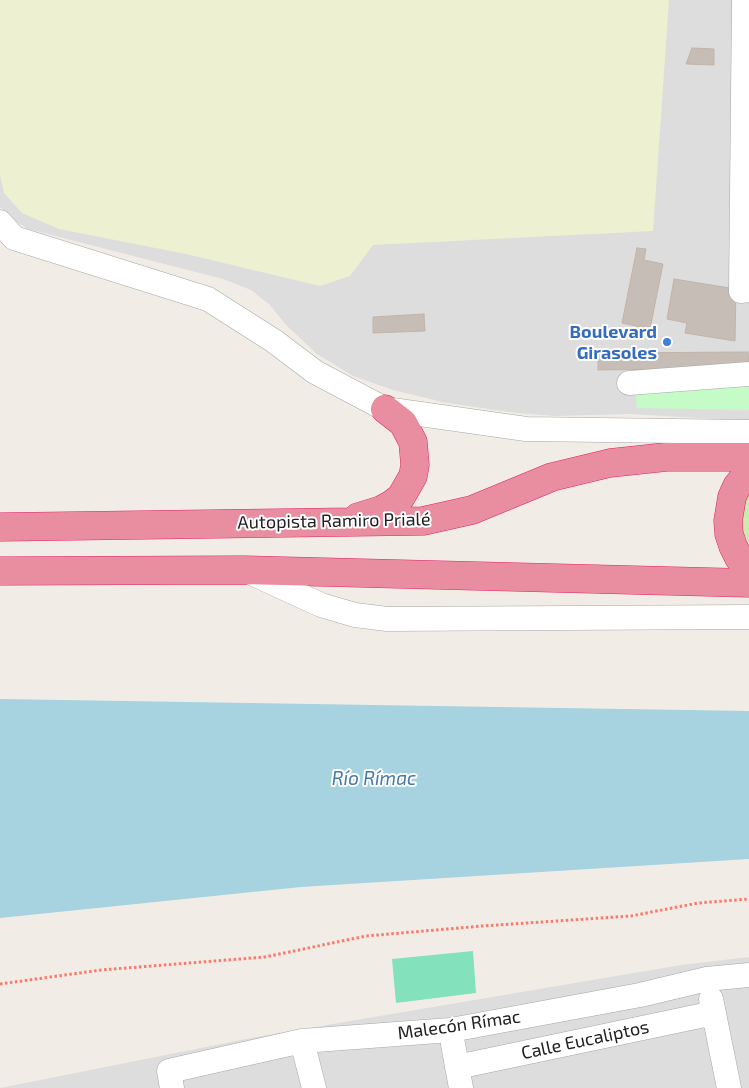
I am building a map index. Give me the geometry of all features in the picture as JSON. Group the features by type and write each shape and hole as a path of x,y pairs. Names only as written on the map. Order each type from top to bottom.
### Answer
{"highway":[{"path":"343,522 381,510 392,504 401,497 413,476 415,459 413,442 403,423 386,409"},
{"name":"Autopista Ramiro Prialé","path":"0,527 423,521 472,510 552,478 610,463 666,457 749,457"},
{"path":"749,471 737,486 732,497 728,521 729,534 733,546 739,558 749,570"},
{"path":"0,571 244,570 749,583"}],"street":[{"path":"744,0 746,40 745,290"},
{"path":"0,222 14,238 208,299 274,341 315,372 386,409 526,428 749,432"},
{"path":"629,383 749,374"},
{"path":"244,570 321,605 355,615 387,619 749,617"},
{"name":"Malecón Rímac","path":"170,1080 302,1041 451,1030 640,995 707,979 749,975"},
{"path":"707,979 728,1088"},
{"name":"Calle Eucaliptos","path":"459,1078 714,1013"},
{"path":"302,1041 314,1088"},
{"path":"453,1044 459,1078"}],"path":[{"path":"0,984 101,970 265,957 366,936 631,916 698,903 749,899"}],"shaded area":[{"path":"0,0 749,0 749,421 631,414 555,416 517,413 447,403 393,390 353,376 317,354 286,325 270,305 251,290 223,279 28,229 0,207"},
{"path":"749,957 749,1088 0,1088 256,1037 681,965"}],"green space":[{"path":"0,0 669,0 653,231 373,245 350,276 320,286 186,254 59,229 22,213 4,193 0,175"},
{"path":"749,383 749,410 637,408 635,389"},
{"path":"749,494 749,544 741,533 739,524 745,499"},
{"path":"473,951 476,993 396,1003 392,959"}],"water":[{"name":"Río Rímac","path":"0,699 749,711 749,859 301,887 0,918"}],"building":[{"path":"692,48 714,49 714,65 686,64"},
{"path":"637,248 646,249 644,260 663,264 650,329 622,323"},
{"path":"674,279 736,289 735,341 685,333 687,323 667,319"},
{"path":"424,314 425,331 373,333 373,317"},
{"path":"748,352 749,368 598,370 598,353"}],"place":[{"name":"Boulevard Girasoles","path":"667,342"}]}
